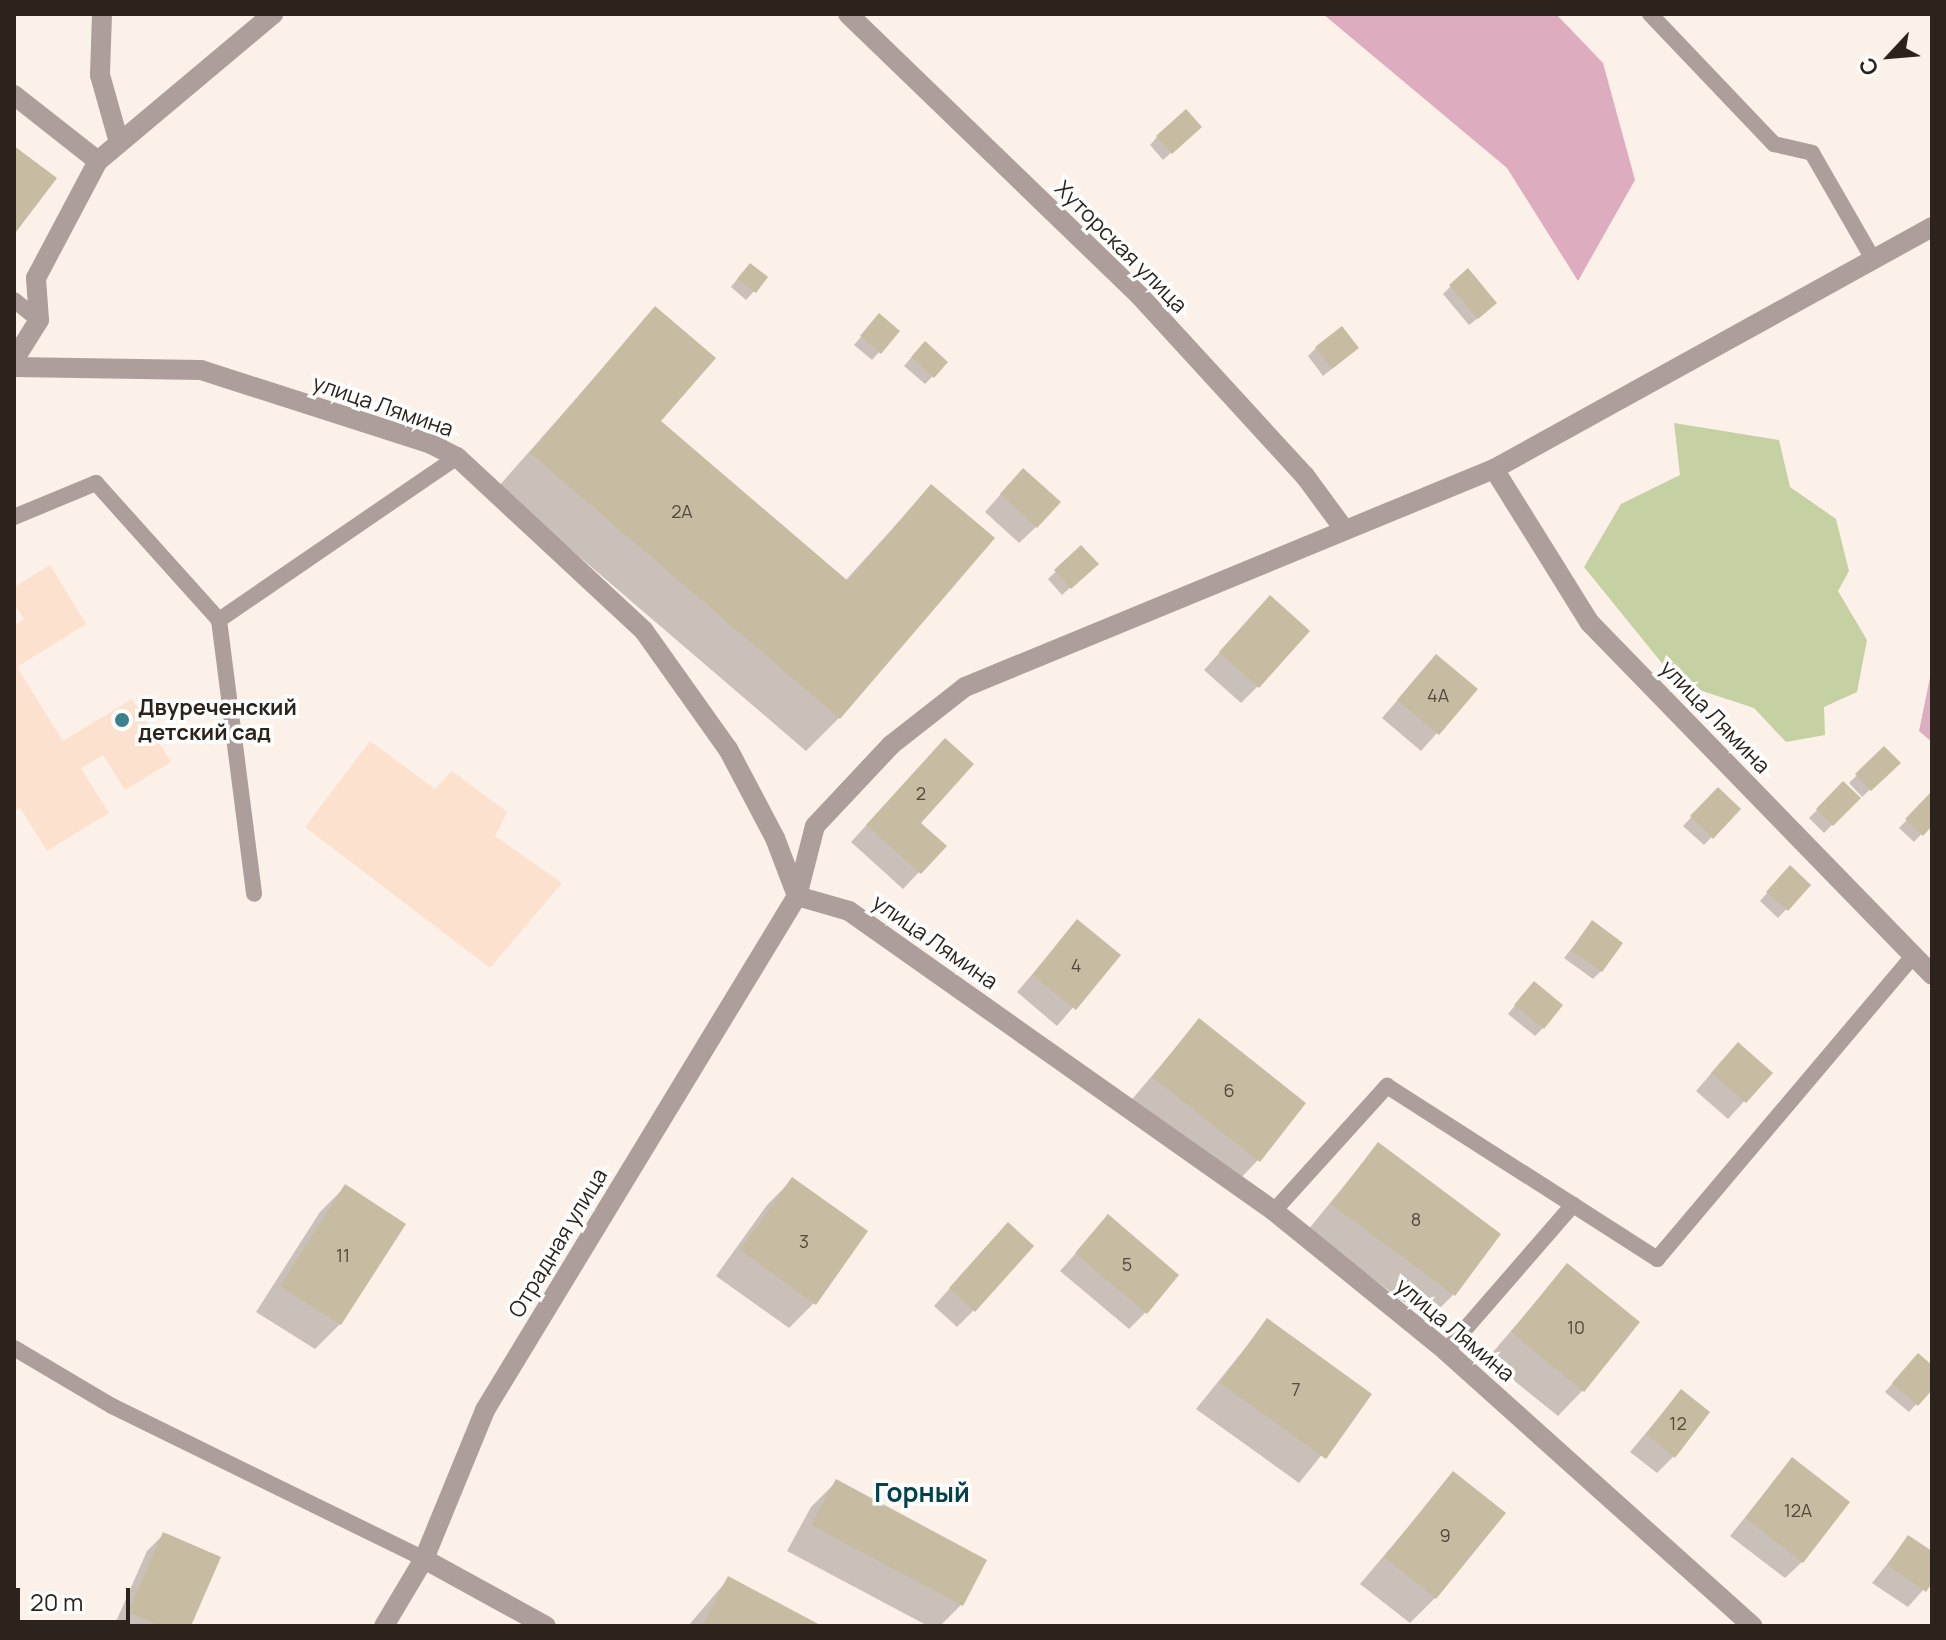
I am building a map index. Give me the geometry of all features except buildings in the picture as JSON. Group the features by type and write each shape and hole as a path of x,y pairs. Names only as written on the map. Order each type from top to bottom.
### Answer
{"street":[{"path":"102,14 100,75 118,139"},
{"path":"14,360 39,320 36,278 98,161 118,139 273,14"},
{"name":"Хуторская улица","path":"848,14 1139,295 1305,476 1344,529"},
{"path":"14,95 98,161"},
{"name":"Отрадная улица","path":"384,1626 424,1559 485,1410 797,896 815,826 891,745 965,687 1494,469 1932,227"},
{"name":"улица Лямина","path":"14,367 201,370 431,444 457,457 644,631 728,749 775,838 797,896 849,911 1274,1211 1446,1351 1753,1626"},
{"name":"улица Лямина","path":"1494,469 1590,623 1932,975"},
{"path":"424,1559 546,1626"}],"lane":[{"path":"1650,14 1774,144 1812,153 1873,259"},
{"path":"14,300 39,320"},
{"path":"219,620 457,457"},
{"path":"14,517 96,483 219,620 254,894"},
{"path":"1274,1211 1387,1086 1657,1259 1912,957"},
{"path":"1446,1351 1573,1205"},
{"path":"14,1348 112,1406 424,1559"}],"shaded area":[{"path":"1323,14 1556,14 1603,63 1635,180 1578,281 1507,168"},
{"path":"1674,423 1779,440 1790,487 1836,519 1849,571 1838,591 1867,640 1857,692 1824,707 1825,735 1786,742 1754,708 1678,683 1584,567 1621,504 1680,475"},
{"name":"Двуреченский детский сад","path":"50,565 86,624 17,667 63,741 132,699 171,762 125,790 103,755 81,768 109,813 47,851 20,808 14,810 14,626 24,619 14,604 14,587"},
{"path":"1932,668 1932,742 1919,731"},
{"path":"370,741 435,789 452,771 507,812 495,836 562,883 490,968 305,827"}],"place":[{"name":"Двуреченский детский сад","path":"122,720"}],"district":[{"name":"Горный","path":"922,1493"}]}
